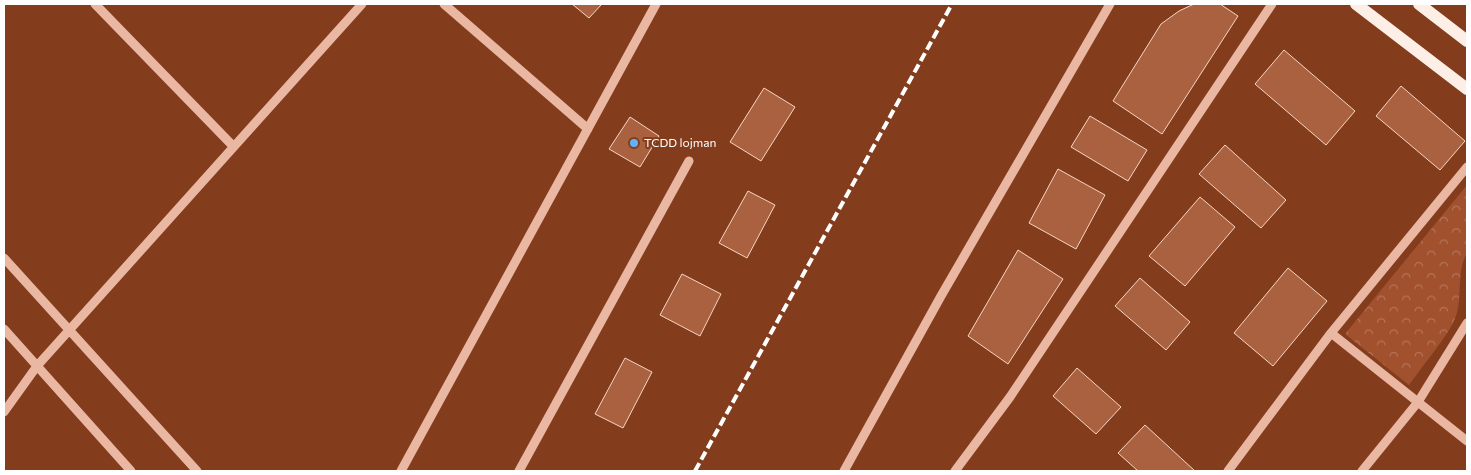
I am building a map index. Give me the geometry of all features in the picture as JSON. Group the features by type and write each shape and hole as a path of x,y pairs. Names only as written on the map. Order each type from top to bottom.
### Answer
{"main road":[{"path":"1356,4 1467,88"},
{"path":"1419,4 1467,41"}],"street":[{"path":"95,4 234,146"},
{"path":"4,412 37,366 362,4"},
{"path":"444,4 588,129"},
{"path":"401,471 656,4"},
{"path":"844,471 940,296 1110,4"},
{"path":"955,471 1010,398 1272,4"},
{"path":"519,471 689,161"},
{"path":"1228,471 1331,333 1467,167"},
{"path":"4,258 197,471"},
{"path":"1362,471 1418,402 1467,323"},
{"path":"4,329 131,471"},
{"path":"1331,333 1467,441"}],"green space":[{"path":"1467,185 1467,253 1461,270 1457,313 1445,336 1409,385 1345,334"}],"building":[{"path":"572,4 602,4 589,18"},
{"path":"1194,4 1220,4 1238,16 1162,134 1113,101 1161,24 1179,11"},
{"path":"1284,50 1355,111 1326,145 1255,84"},
{"path":"1401,86 1465,141 1440,170 1376,116"},
{"path":"764,88 795,107 761,161 730,142"},
{"path":"1090,116 1147,150 1128,181 1071,147"},
{"name":"TCDD lojman","path":"630,117 659,136 640,167 609,149"},
{"path":"1225,145 1286,200 1261,228 1199,174"},
{"path":"1058,169 1105,195 1076,249 1029,223"},
{"path":"748,191 775,205 747,258 719,243"},
{"path":"1200,197 1235,227 1185,286 1149,256"},
{"path":"1018,250 1063,279 1008,364 968,336"},
{"path":"1288,268 1327,301 1273,366 1234,333"},
{"path":"682,274 721,294 700,336 660,315"},
{"path":"1140,278 1190,322 1166,350 1115,306"},
{"path":"625,358 652,372 623,428 595,414"},
{"path":"1077,368 1121,407 1096,434 1053,396"},
{"path":"1145,425 1195,471 1138,471 1118,453"}],"railway":[{"path":"695,471 952,4"}],"place":[{"name":"TCDD lojman","path":"634,143"}]}
